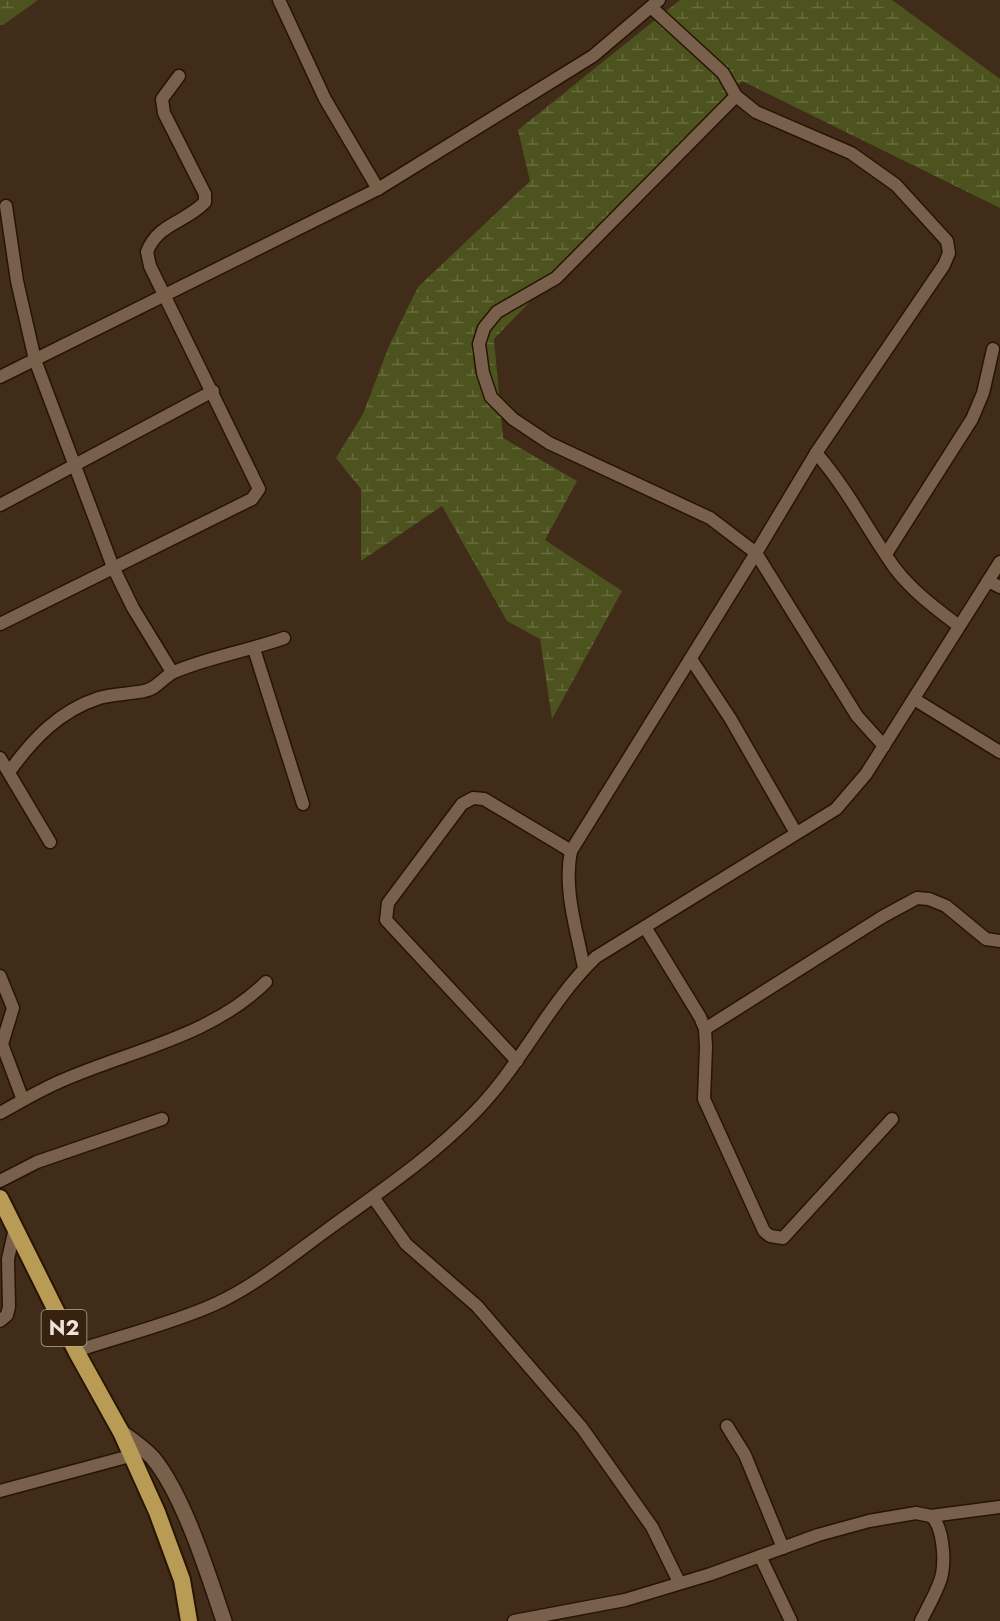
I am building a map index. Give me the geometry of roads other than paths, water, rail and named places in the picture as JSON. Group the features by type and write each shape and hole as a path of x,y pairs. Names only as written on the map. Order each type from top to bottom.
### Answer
{"highway":[{"name":"N2","path":"0,1198 76,1351 120,1432 157,1512 182,1580 189,1621"}],"street":[{"path":"279,0 325,99 378,189"},
{"path":"0,377 378,189 585,62 655,3 723,73 736,96 756,112 851,153 896,184 947,240 949,253 944,265 816,453 571,851 568,865 570,896 584,968"},
{"path":"0,624 252,499 259,489 150,266 147,252 158,232 197,210 205,202 205,194 164,113 162,99 179,76"},
{"path":"736,96 556,278 497,312 484,328 479,344 483,374 491,397 513,419 549,443 710,518 756,553 857,716 884,746"},
{"path":"6,206 17,281 35,360 113,567 133,608 172,672"},
{"path":"886,554 972,419 983,393 993,349"},
{"path":"0,505 213,391"},
{"path":"816,453 840,480 895,568 928,602 959,626"},
{"path":"76,1351 213,1305 247,1287 373,1197 447,1139 477,1110 517,1061 584,968 596,957 836,808 850,794 884,746 1000,562"},
{"path":"988,581 1000,587"},
{"path":"9,772 31,742 57,719 99,698 155,687 172,672 254,649 284,638"},
{"path":"254,649 303,804"},
{"path":"690,660 730,718 796,833"},
{"path":"914,699 1000,752"},
{"path":"0,758 50,842"},
{"path":"517,1061 386,920 385,912 388,903 462,804 473,798 484,799 571,851"},
{"path":"705,1029 916,898 929,898 946,906 986,939 1000,941"},
{"path":"645,927 705,1029 704,1099 707,1110 727,1144 764,1231 770,1236 783,1238 892,1119"},
{"path":"0,976 13,1008 2,1044 22,1100"},
{"path":"0,1113 61,1080 177,1038 246,1001 266,982"},
{"path":"0,1180 37,1162 162,1119"},
{"path":"373,1197 406,1244 477,1306 582,1428 652,1527 679,1582"},
{"path":"0,1322 7,1315 9,1307 8,1259 15,1228"},
{"path":"727,1426 745,1455 783,1548"},
{"path":"120,1432 152,1456 165,1474 204,1562 224,1621"},
{"path":"0,1491 130,1456"},
{"path":"514,1621 625,1600 760,1556 818,1534 869,1521 916,1513 931,1516 1000,1507"},
{"path":"921,1621 942,1574 941,1530 939,1523 931,1516"},
{"path":"760,1556 791,1621"}]}
